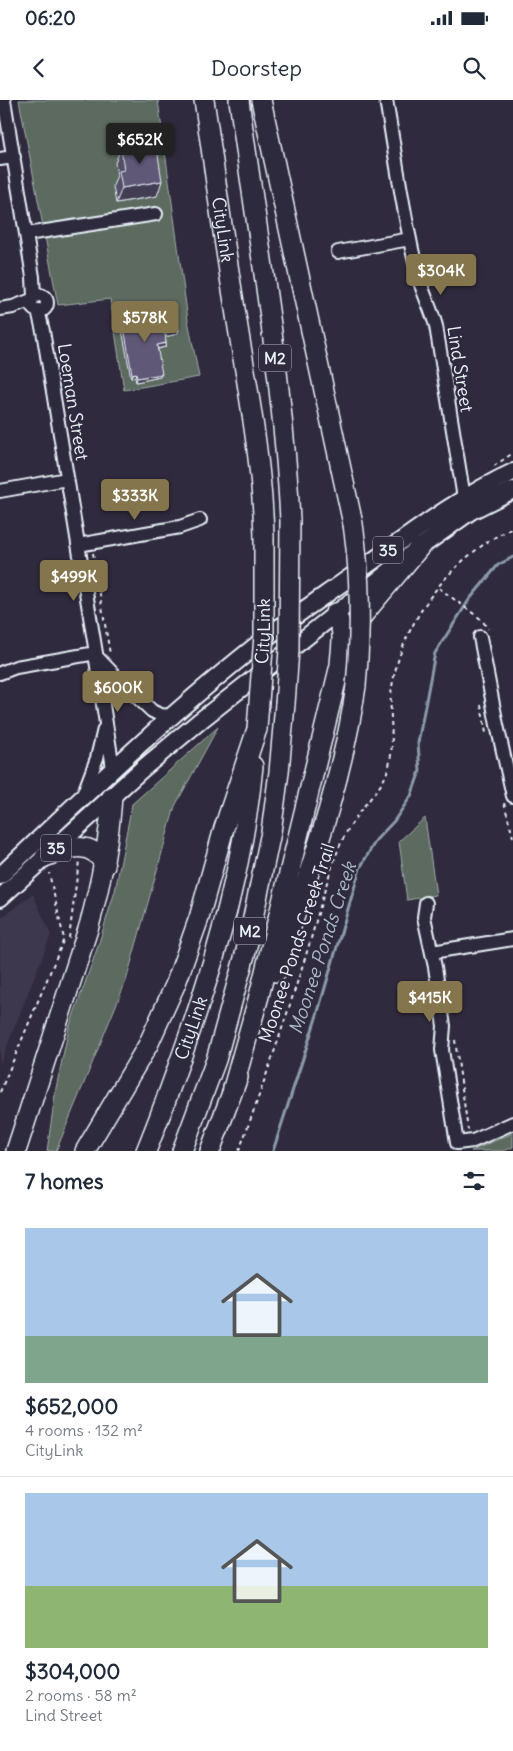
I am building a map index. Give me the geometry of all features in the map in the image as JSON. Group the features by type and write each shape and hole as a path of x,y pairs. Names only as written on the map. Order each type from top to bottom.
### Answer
{"highway":[{"name":"CityLink","path":"146,1151 187,1042 221,936 233,889 252,778 264,635 263,509 254,426 204,100"},
{"name":"CityLink","path":"182,1151 216,1060 246,952 271,832 279,772 289,650 290,520 287,468 276,361 239,100"},
{"path":"210,1151 262,1012 334,790 350,724 359,649 360,589 353,524 261,100"},
{"path":"340,665 363,615 419,548"},
{"path":"234,1088 263,979 340,665 343,634 341,622 335,614"},
{"path":"85,1151 148,1045 176,983 199,918 224,828 257,729"},
{"path":"16,1151 89,926 105,866 112,797"},
{"path":"47,865 59,852 87,848 101,858 105,866"}],"main road":[{"name":"35","path":"0,876 113,768 172,716 270,635 464,498 513,472"},
{"name":"35","path":"0,898 47,865 112,797 201,720 419,548 471,511 513,490"},
{"path":"314,603 335,614"},
{"path":"112,797 113,768"},
{"path":"7,1151 48,1052"}],"street":[{"name":"Loeman Street","path":"4,100 78,544 113,768"},
{"name":"Lind Street","path":"386,100 417,274 436,326 464,498"},
{"path":"0,159 14,157"},
{"path":"27,234 156,214"},
{"path":"338,252 410,239"},
{"path":"0,309 37,303"},
{"path":"0,491 67,479"},
{"path":"78,544 180,527 200,520"},
{"path":"480,637 513,796"},
{"path":"0,672 16,667 96,655 120,682 152,710 160,715 172,716"},
{"path":"82,798 97,758 106,723"},
{"path":"426,903 424,917 435,966 444,1026 442,1050 453,1147 513,1123"},
{"path":"432,952 513,939"}],"path":[{"name":"Moonee Ponds Creek Trail","path":"239,1151 276,1051 339,849 356,816 384,778 389,765 392,733 391,696 400,656 417,616 461,563 490,540 513,528"},
{"path":"91,542 111,656"},
{"path":"439,588 482,620"},
{"path":"69,941 82,848"},
{"path":"0,1092 64,939 47,865"},
{"path":"455,1040 472,1141"}],"shaded area":[{"path":"33,894 51,935 0,1064 0,919"}],"green space":[{"path":"19,100 158,100 188,320 199,377 124,390 110,299 58,305"},
{"path":"218,727 175,806 126,981 56,1151 47,1151 56,1088 69,1028 115,891 132,804"},
{"path":"425,818 436,895 407,900 399,841"},
{"path":"513,1133 513,1147 504,1151 471,1151"}],"building":[{"path":"156,142 162,181 122,188 119,171 124,170 121,148"},
{"path":"144,312 144,315 147,314 148,320 155,325 177,321 179,330 165,333 166,343 157,345 162,374 137,378 136,373 132,374 122,315"}],"waterway":[{"name":"Moonee Ponds Creek","path":"273,1151 317,1015 360,868 376,840 394,821 411,796 420,771 418,743 435,653 469,600 498,565 513,557"}]}
